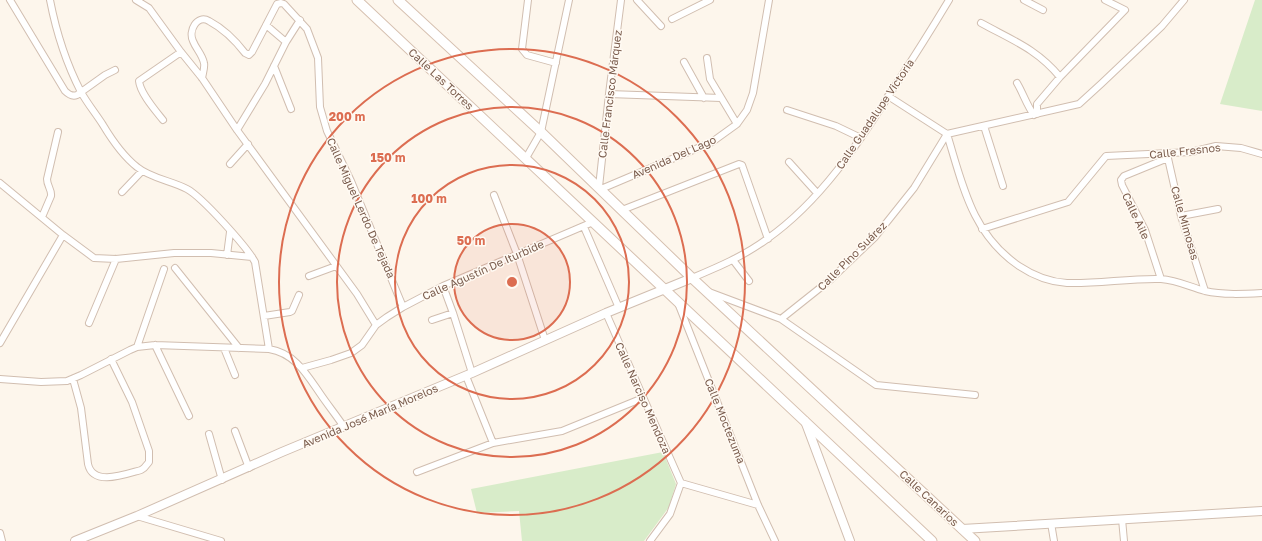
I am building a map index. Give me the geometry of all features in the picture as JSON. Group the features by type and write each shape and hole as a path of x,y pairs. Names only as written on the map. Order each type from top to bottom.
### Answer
{"main road":[{"name":"Calle Las Torres","path":"357,0 665,289"},
{"path":"398,0 541,132"},
{"name":"Calle Canarios","path":"541,132 692,278 962,529"},
{"path":"665,289 930,539"},
{"path":"962,529 975,541"}],"street":[{"path":"10,0 65,91 71,96 75,96 115,70"},
{"path":"50,0 65,56 81,92 112,139 133,164 142,171 188,190 202,201 252,257 255,262 269,349"},
{"path":"136,0 148,8 202,78 357,294 376,325"},
{"path":"528,0 522,49 528,55 556,64"},
{"path":"526,158 541,132 569,0"},
{"name":"Calle Francisco Márquez","path":"600,188 609,94 621,0"},
{"path":"637,0 661,26"},
{"path":"672,19 710,0"},
{"name":"Avenida Del Lago","path":"600,188 712,142 737,124 747,110 753,93 769,0"},
{"name":"Calle Guadalupe Victoria","path":"665,289 733,260 768,239 805,207 838,170 861,138 949,0"},
{"path":"1024,0 1044,10"},
{"path":"1036,114 1037,104 1060,77 1125,10 1105,0"},
{"path":"947,134 1079,104 1162,26 1184,0"},
{"name":"Calle Miguel Lerdo De Tejada","path":"266,25 277,4 281,3 284,4 307,29 318,58 320,107 327,131 351,181 403,307"},
{"path":"202,78 204,64 201,52 192,40 195,23 199,20 206,19 222,28 245,54 249,55 252,52 266,25 286,42"},
{"path":"238,130 265,84 286,42 300,20"},
{"path":"981,23 1026,46 1050,65 1060,77"},
{"path":"162,120 144,94 139,81 181,52"},
{"path":"707,58 710,79 737,124"},
{"path":"684,62 704,98"},
{"path":"274,66 291,109"},
{"path":"1017,83 1024,94 1030,110 1036,114"},
{"path":"609,94 722,98"},
{"path":"888,96 947,134 966,197 982,229 994,245 1009,259 1026,271 1045,280 1066,283 1161,279 1177,281 1205,291 1234,294 1262,293"},
{"path":"787,110 836,126 861,138"},
{"path":"984,126 1003,186"},
{"path":"42,217 52,196 47,179 58,132"},
{"name":"Calle Pino Suárez","path":"781,319 830,280 875,237 914,188 947,134"},
{"path":"230,164 248,144"},
{"name":"Calle Fresnos","path":"982,229 1068,202 1106,156 1167,156 1216,146 1241,148 1262,154"},
{"name":"Calle Mimosas","path":"1167,156 1181,216 1205,291"},
{"name":"Calle Aile","path":"1161,279 1145,230 1122,185 1121,180 1124,176 1167,156"},
{"path":"789,162 818,193"},
{"path":"622,210 739,164 742,165 768,239"},
{"path":"122,192 142,171"},
{"path":"0,183 63,235 94,258 116,259 174,253 211,253 252,257"},
{"path":"494,195 517,254 545,340"},
{"path":"1181,216 1218,209"},
{"name":"Calle Agustín De Iturbide","path":"302,368 326,362 351,353 362,345 376,325 403,307 443,286 593,222"},
{"path":"584,227 619,308"},
{"path":"227,255 230,232"},
{"path":"0,343 63,235"},
{"path":"89,323 116,259"},
{"path":"733,260 749,281"},
{"path":"309,276 336,266"},
{"path":"175,268 239,348"},
{"path":"136,347 164,269"},
{"path":"443,286 453,313 469,375 493,443"},
{"name":"Avenida José María Morelos","path":"76,541 469,375 606,313 665,289"},
{"path":"706,291 781,319 876,385 974,395"},
{"path":"264,316 290,312 299,296"},
{"name":"Calle Moctezuma","path":"676,300 758,505 775,541"},
{"path":"432,320 453,313"},
{"name":"Calle Narciso Mendoza","path":"606,313 681,483"},
{"path":"155,345 189,416"},
{"path":"0,379 55,382 73,379 136,347 155,345 269,349 288,355 302,368 344,427"},
{"path":"224,348 235,375"},
{"path":"73,379 81,408 88,464 92,472 99,476 112,477 141,470 149,462 149,451 132,402 111,359"},
{"path":"416,472 493,443 562,431 643,398"},
{"path":"804,420 850,541"},
{"path":"235,431 249,468"},
{"path":"209,434 222,480"},
{"path":"652,540 670,514 681,483 758,505"},
{"name":"Calle Canarios","path":"962,529 1262,511"},
{"path":"137,516 221,541"},
{"path":"1122,519 1124,541"},
{"path":"1051,523 1054,541"},
{"path":"0,534 2,541"}],"green space":[{"path":"1255,0 1262,0 1262,111 1220,104"},
{"path":"663,452 676,484 669,507 644,541 522,541 519,511 477,513 471,489"}]}
